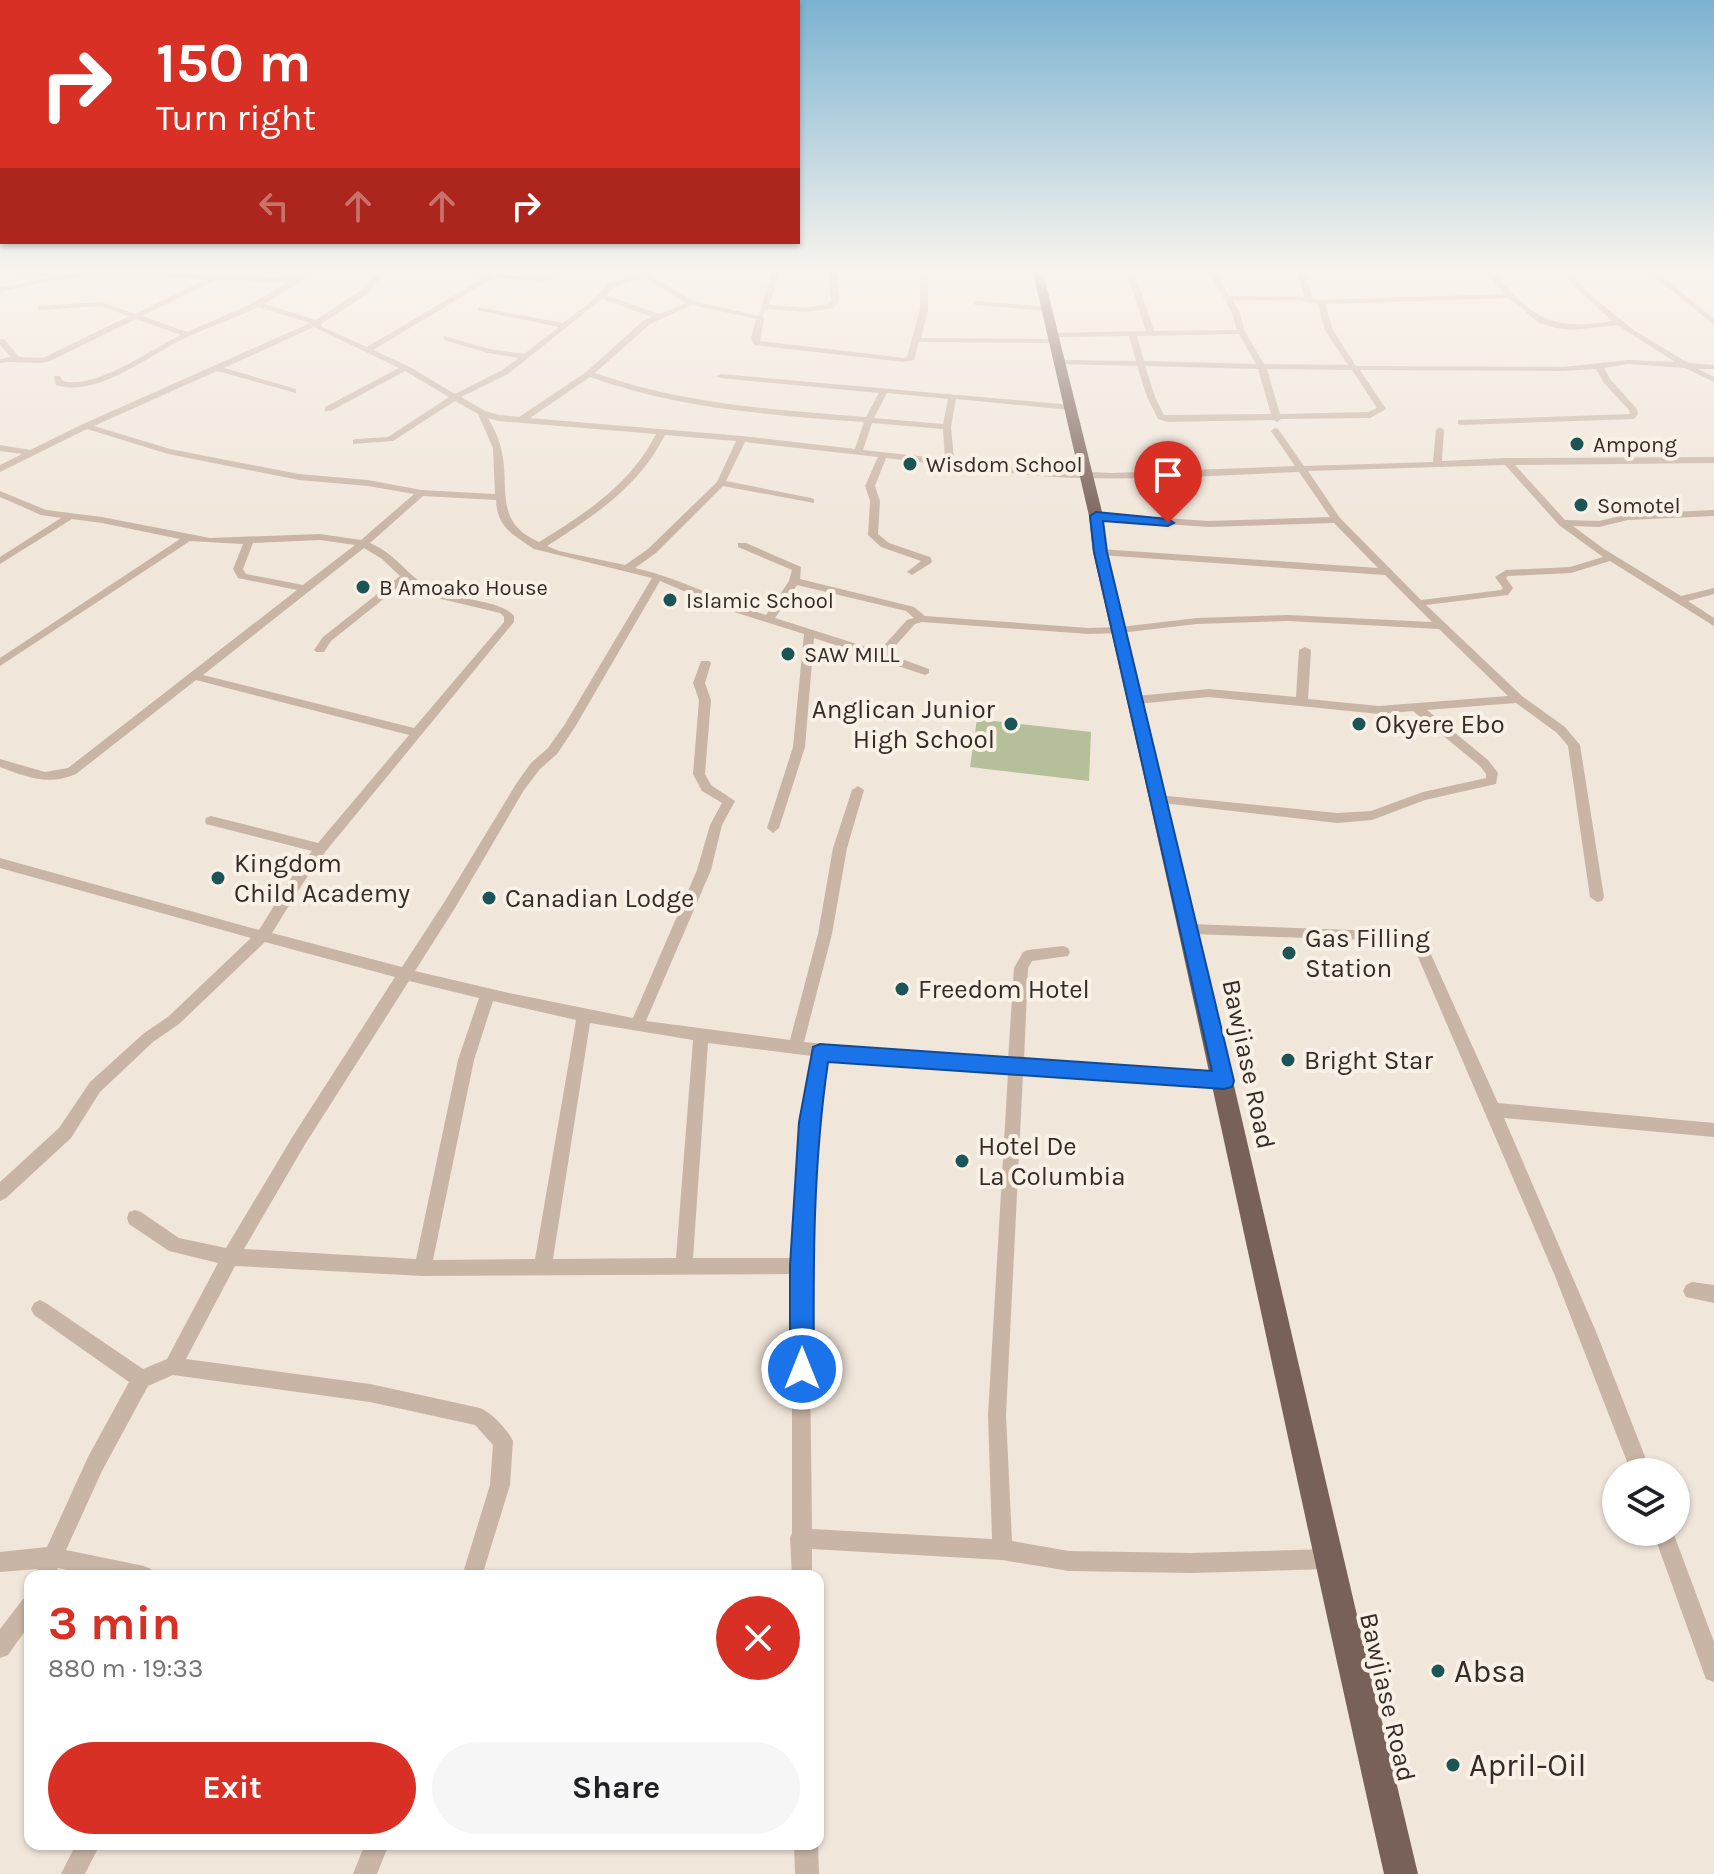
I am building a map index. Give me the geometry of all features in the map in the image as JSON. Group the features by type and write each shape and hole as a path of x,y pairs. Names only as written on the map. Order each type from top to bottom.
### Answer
{"main road":[{"name":"Bawjiase Road","path":"1057,355 1096,516 1100,552 1190,929 1328,1559 1401,1874"}],"street":[{"path":"0,361 15,357 45,360 55,355"},
{"path":"57,378 59,383 68,386 94,381 144,355"},
{"path":"0,469 86,426 244,355"},
{"path":"379,355 482,413 521,420 742,439 950,464 1086,476 1506,461 1714,460"},
{"path":"521,420 589,374 610,355"},
{"path":"865,355 904,360 912,355"},
{"path":"1101,355 1142,364 1262,367 1571,369 1628,362 1714,367"},
{"path":"1139,355 1161,417 1277,419 1379,412 1382,409 1346,355"},
{"path":"1255,355 1262,367 1277,419"},
{"path":"1666,355 1714,380"},
{"path":"356,442 390,439 455,397 505,372 524,356"},
{"path":"1461,422 1631,417 1633,409 1607,381 1599,366"},
{"path":"216,368 293,391"},
{"path":"328,409 405,368"},
{"path":"589,374 637,390 679,399 798,415 947,427"},
{"path":"720,376 1070,407"},
{"path":"858,452 869,420 884,391"},
{"path":"950,464 947,427 952,398"},
{"path":"482,413 497,448 500,497 505,519 514,532 538,547 658,576 768,620 925,671"},
{"path":"86,426 136,443 299,477 368,483 421,493 500,497"},
{"path":"1437,464 1440,430"},
{"path":"1275,431 1337,520 1518,699 1561,730 1574,745 1597,897"},
{"path":"538,547 594,512 634,480 654,451 662,432"},
{"path":"628,568 652,551 721,483 742,439"},
{"path":"0,448 30,453"},
{"path":"883,455 870,486 875,501 873,535 885,545 926,559 912,572"},
{"path":"1506,461 1562,523 1610,558 1681,599 1714,623"},
{"path":"721,483 811,501"},
{"path":"0,763 48,777 62,776 364,544 421,493"},
{"path":"0,494 27,507 68,518 102,520 208,542 328,539 364,544 378,550 427,590 504,611 509,616 509,622 321,848 264,934 174,1020 148,1038 95,1087 81,1113 65,1133 0,1193"},
{"path":"1562,523 1599,524 1628,517 1714,513"},
{"path":"1096,516 1208,524 1337,520"},
{"path":"0,561 68,518"},
{"path":"0,663 188,538"},
{"path":"250,539 238,569 242,576 306,589"},
{"path":"742,545 797,569 794,581 768,620"},
{"path":"1100,552 1388,572"},
{"path":"1418,603 1504,593 1508,588 1500,577 1506,573 1571,570 1610,558"},
{"path":"320,650 327,639 407,575"},
{"path":"173,1366 272,1180 532,771 555,748 658,576"},
{"path":"794,581 910,609 922,619"},
{"path":"1681,599 1714,591"},
{"path":"881,655 911,622 922,619 1120,630 1197,621 1288,618 1442,626"},
{"path":"773,828 799,747 809,634"},
{"path":"1302,701 1305,650"},
{"path":"637,1025 704,870 716,825 729,801 706,788 699,774 705,700 699,683 705,663"},
{"path":"194,676 418,733"},
{"path":"1136,700 1209,693 1302,701 1351,709 1417,708 1518,699"},
{"path":"1158,799 1337,818 1372,815 1423,796 1492,781 1492,773 1484,763 1417,708"},
{"path":"795,1049 825,934 840,848 858,790"},
{"path":"211,821 321,848"},
{"path":"0,863 405,974 584,1016 820,1053 1224,1081"},
{"path":"1190,929 1409,939 1424,954 1605,1375 1636,1458"},
{"path":"1002,1550 997,1415 1013,1148 1014,1065 1024,961 1028,956 1063,952"},
{"path":"423,1268 466,1060 488,994"},
{"path":"543,1265 584,1016"},
{"path":"684,1267 701,1035"},
{"path":"802,1570 801,1266 809,1122 820,1053"},
{"path":"1493,1110 1714,1130"},
{"path":"135,1218 175,1245 230,1257 423,1268 801,1266"},
{"path":"1692,1291 1714,1294"},
{"path":"40,1309 141,1379"},
{"path":"48,1566 95,1464 141,1379 173,1366 370,1393 480,1417 503,1441 500,1485 474,1570"},
{"path":"800,1538 1002,1550 1069,1561 1191,1563 1328,1559"},
{"path":"1669,1546 1707,1636 1714,1671"},
{"path":"0,1562 86,1570"},
{"path":"0,1647 24,1614"},
{"path":"73,1874 85,1850"},
{"path":"365,1874 375,1850"},
{"path":"806,1850 807,1874"}],"green space":[{"path":"977,719 1091,732 1089,781 970,767"}],"place":[{"name":"Ampong","path":"1577,444"},
{"name":"Wisdom School","path":"910,464"},
{"name":"Somotel","path":"1581,505"},
{"name":"B Amoako House","path":"363,587"},
{"name":"Islamic School","path":"670,600"},
{"name":"SAW MILL","path":"788,654"},
{"name":"Anglican Junior High School","path":"1011,724"},
{"name":"Okyere Ebo","path":"1359,724"},
{"name":"Kingdom Child Academy","path":"218,878"},
{"name":"Canadian Lodge","path":"489,898"},
{"name":"Gas Filling Station","path":"1289,953"},
{"name":"Freedom Hotel","path":"902,989"},
{"name":"Bright Star","path":"1288,1060"},
{"name":"Hotel De La Columbia","path":"962,1161"},
{"name":"Absa","path":"1438,1671"},
{"name":"April-Oil","path":"1453,1765"}],"route":[{"path":"802,1369 801,1266 806,1169 809,1122 820,1053 1224,1081 1100,552 1096,516 1168,523"}]}
